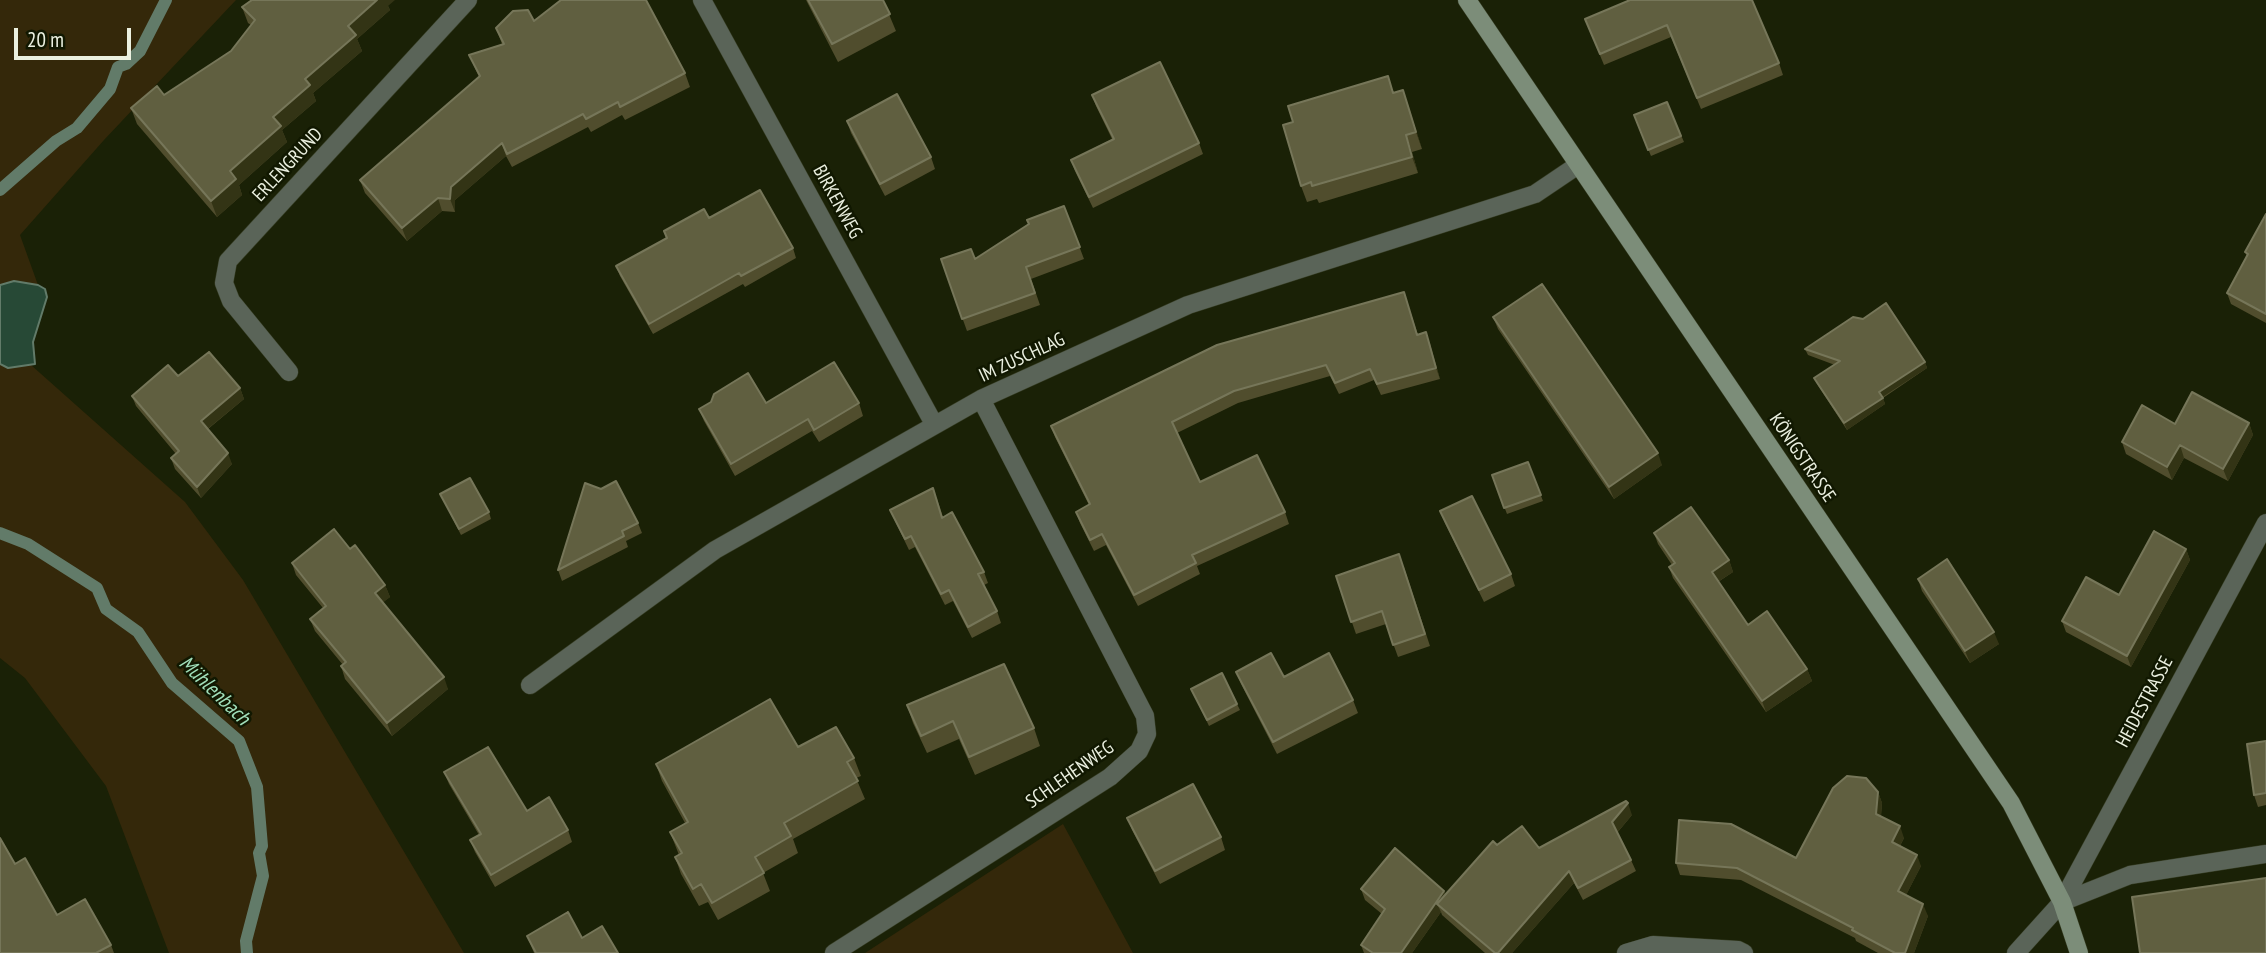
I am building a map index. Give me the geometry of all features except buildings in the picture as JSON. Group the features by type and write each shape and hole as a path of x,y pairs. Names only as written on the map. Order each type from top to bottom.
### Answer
{"main road":[{"name":"KÖNIGSTRASSE","path":"1467,0 2011,803 2062,902 2079,953"}],"street":[{"name":"ERLENGRUND","path":"289,372 231,301 224,283 228,261 468,0"},
{"name":"BIRKENWEG","path":"702,0 934,424"},
{"name":"IM ZUSCHLAG","path":"530,685 715,550 981,399 1188,305 1535,194 1578,165"},
{"name":"SCHLEHENWEG","path":"834,953 1110,777 1139,751 1147,734 1145,716 981,399"},
{"name":"HEIDESTRASSE","path":"2062,902 2266,523"},
{"path":"2016,953 2062,902 2130,875 2266,854"},
{"path":"1626,953 1653,945 1738,950 1744,953"}],"shaded area":[{"path":"0,0 236,0 104,140 20,235 38,285 14,281 0,285"},
{"path":"14,281 38,285 45,289 47,297 33,342 35,364 8,368 0,364 0,285"},
{"path":"0,364 8,368 31,365 185,502 243,580 464,953 169,953 106,786 25,678 0,658"},
{"path":"1063,824 1133,953 865,953"}],"waterway":[{"path":"0,190 56,141 77,128 110,89 118,67 126,64 140,51 166,0"},
{"name":"Mühlenbach","path":"0,533 28,544 97,588 106,609 138,632 172,683 239,741 257,787 262,846 259,853 263,876 246,941 247,953"}]}
